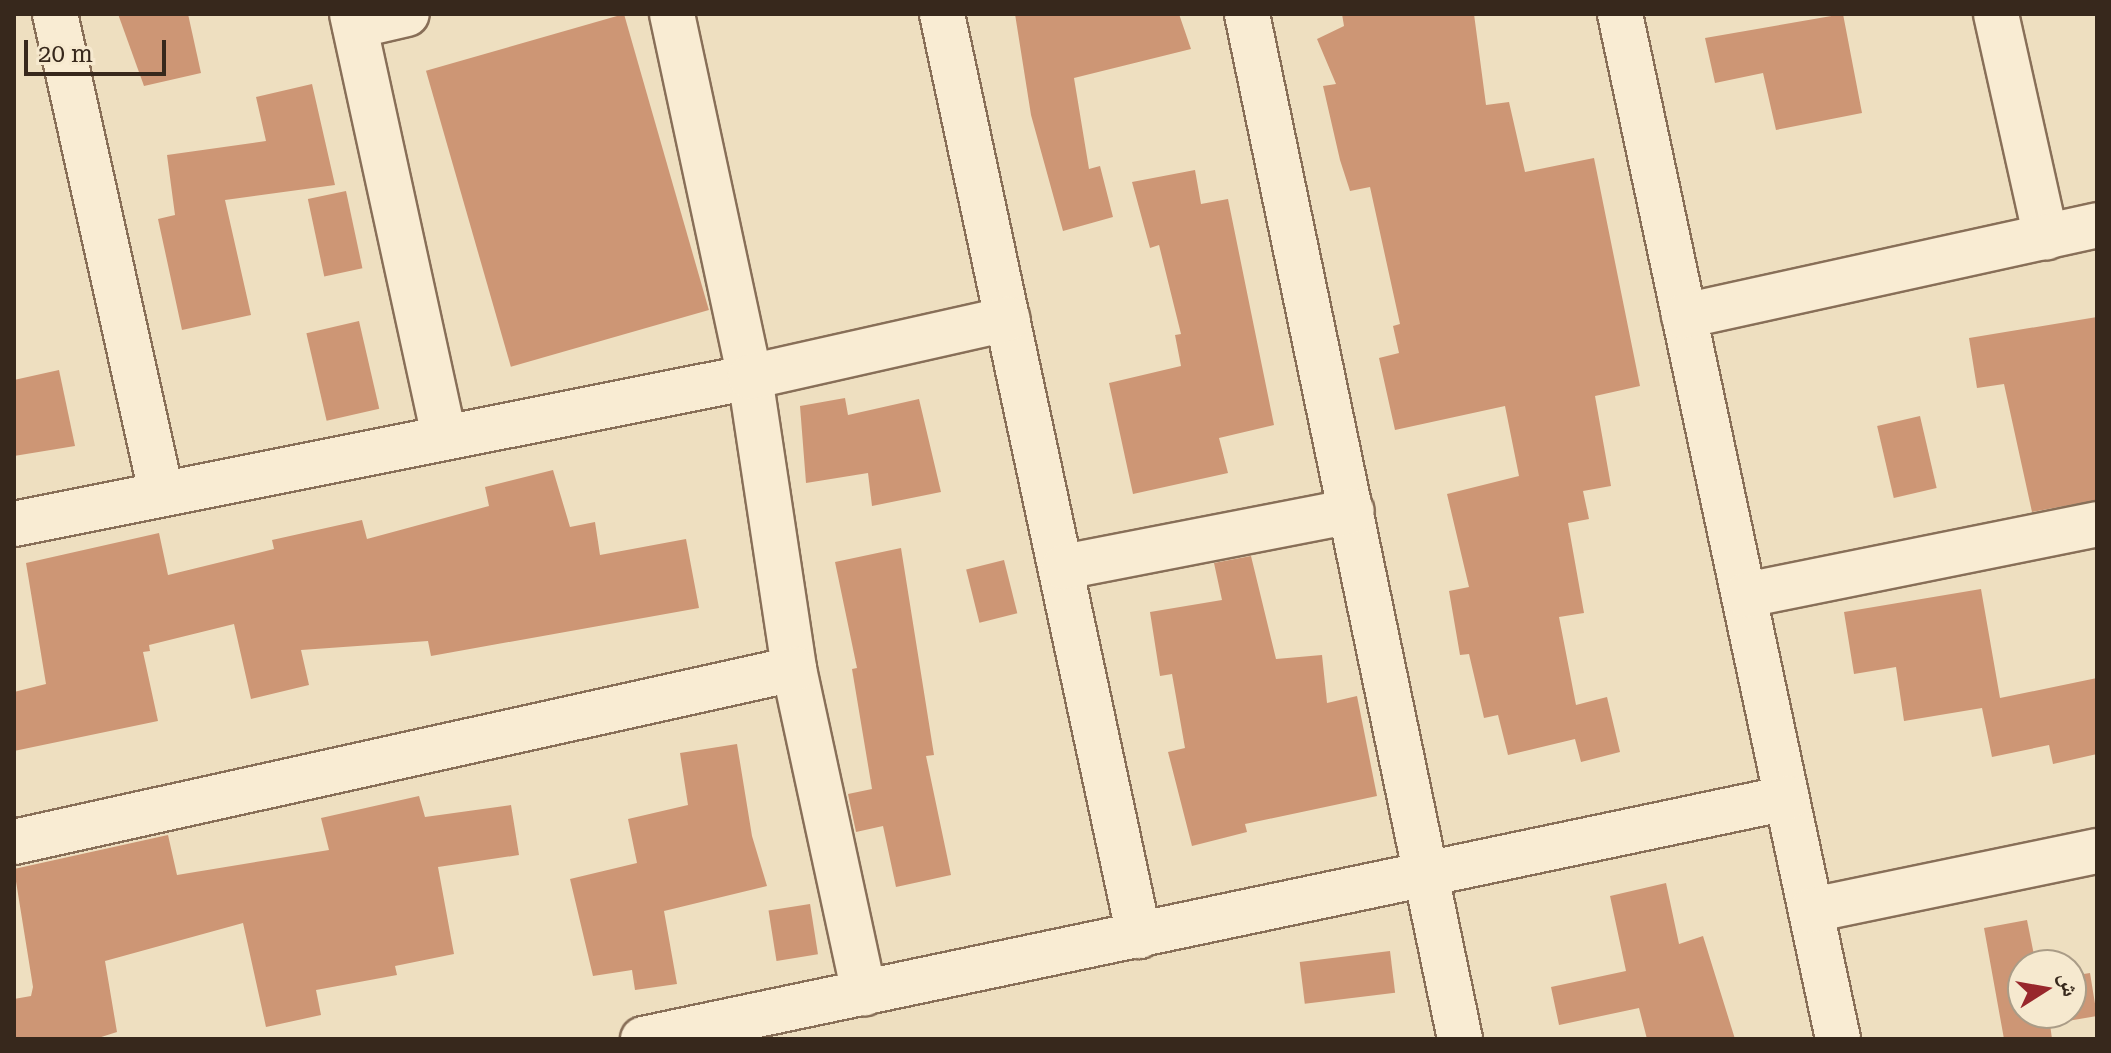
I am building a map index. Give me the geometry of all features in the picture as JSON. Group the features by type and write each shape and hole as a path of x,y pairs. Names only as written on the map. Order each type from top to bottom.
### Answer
{"street":[{"path":"55,14 161,494"},
{"path":"407,14 354,20 444,436"},
{"path":"672,14 750,377 794,669 864,994"},
{"path":"942,14 1064,567 1139,936"},
{"path":"1247,14 1460,1039"},
{"path":"1620,14 1838,1039"},
{"path":"1996,14 2046,237"},
{"path":"1684,316 2097,225"},
{"path":"14,524 750,377 1008,319"},
{"path":"1064,567 1352,511"},
{"path":"1746,595 2097,524"},
{"path":"14,842 794,669"},
{"path":"643,1039 1787,798"},
{"path":"1812,910 2097,851"}],"building":[{"path":"118,14 188,14 201,73 144,86"},
{"path":"624,14 709,310 511,367 426,71"},
{"path":"1015,14 1179,14 1191,49 1074,78 1089,169 1100,166 1113,217 1063,231 1031,115"},
{"path":"1342,14 1474,14 1486,105 1509,102 1525,172 1594,158 1640,386 1595,396 1611,486 1583,491 1589,519 1568,523 1584,613 1559,617 1576,705 1607,697 1620,752 1581,762 1575,739 1508,755 1498,715 1484,718 1469,654 1460,655 1449,591 1469,587 1447,494 1519,476 1505,406 1395,430 1379,358 1399,353 1393,326 1400,324 1370,187 1350,191 1340,160 1323,86 1336,84 1317,39 1344,26"},
{"path":"1843,14 1862,113 1776,130 1763,73 1715,83 1705,38"},
{"path":"312,84 335,185 225,200 251,315 182,330 158,219 175,215 167,155 266,141 256,97"},
{"path":"1195,170 1201,204 1228,199 1274,425 1219,438 1228,473 1133,494 1109,383 1181,366 1175,335 1181,334 1159,245 1150,248 1132,182"},
{"path":"346,191 362,268 324,276 308,199"},
{"path":"2097,317 2097,500 2032,512 2004,384 1977,388 1969,338"},
{"path":"359,321 379,409 327,421 306,333"},
{"path":"59,370 75,446 14,456 14,380"},
{"path":"845,398 848,415 919,399 941,492 872,506 868,473 806,483 800,406"},
{"path":"1920,416 1937,488 1894,498 1877,426"},
{"path":"553,470 570,527 595,522 600,555 686,539 699,608 431,656 428,641 301,650 309,685 251,699 234,624 149,645 150,651 143,652 158,721 14,751 14,692 46,684 26,563 159,533 168,575 274,549 272,540 362,520 367,539 489,506 485,487"},
{"path":"901,548 934,755 926,756 951,875 896,887 883,826 856,832 848,794 872,789 852,669 857,668 835,562"},
{"path":"1251,556 1276,659 1322,655 1327,703 1357,696 1377,796 1245,824 1247,832 1192,846 1168,752 1185,748 1172,674 1160,676 1150,612 1222,600 1214,563"},
{"path":"1004,560 1017,613 979,623 966,569"},
{"path":"1981,589 2000,698 2097,678 2097,754 2053,764 2049,745 1992,757 1982,708 1904,721 1896,667 1854,674 1844,612"},
{"path":"737,744 752,836 767,886 664,911 677,984 635,990 632,970 593,976 570,879 637,863 628,819 688,805 680,753"},
{"path":"419,796 425,817 511,805 519,855 438,867 454,954 395,966 397,975 316,990 321,1015 266,1027 243,923 105,961 117,1032 95,1039 14,1039 14,999 31,996 33,987 14,869 168,835 177,875 329,850 321,818"},
{"path":"1666,883 1679,944 1703,936 1735,1039 1647,1039 1639,1008 1559,1025 1551,987 1626,971 1610,896"},
{"path":"810,904 818,954 776,961 769,911"},
{"path":"2027,920 2033,949 2007,949 2007,1029 2051,1029 2052,1039 2004,1039 1984,928"},
{"path":"1390,951 1395,993 1305,1004 1300,962"},
{"path":"2087,973 2090,973 2097,1016 2087,1018"}]}
